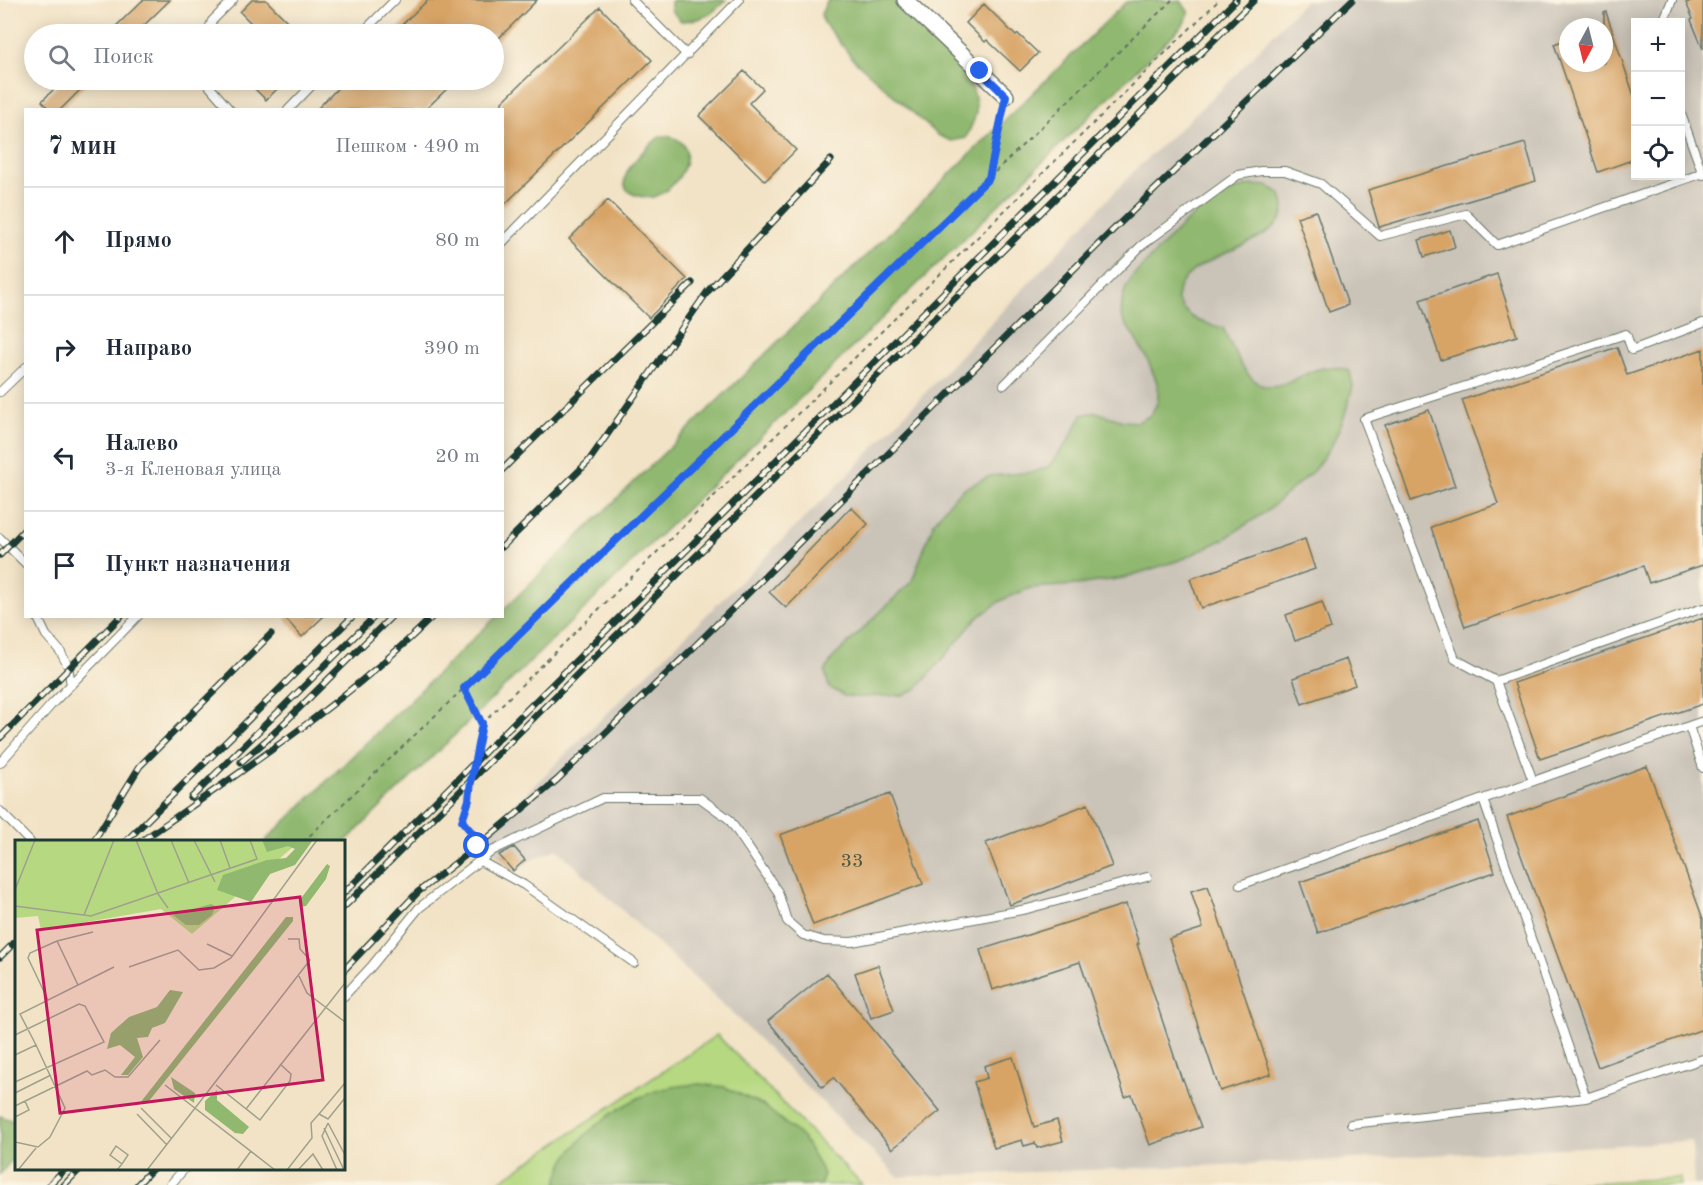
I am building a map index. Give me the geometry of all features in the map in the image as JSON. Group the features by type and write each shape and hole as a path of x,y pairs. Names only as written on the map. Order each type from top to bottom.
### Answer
{"street":[{"path":"905,0 1006,96"}],"lane":[{"path":"211,24 233,0"},
{"path":"371,24 395,0"},
{"path":"632,0 687,55"},
{"path":"504,241 740,0"},
{"path":"1665,18 1672,0"},
{"path":"213,90 228,108"},
{"path":"290,108 307,90"},
{"path":"1004,385 1141,246 1238,175 1261,171 1285,171 1321,184 1380,236 1466,214 1497,245 1703,174 1685,125"},
{"path":"1533,781 1496,681 1455,659 1364,419 1626,334 1632,350 1703,323"},
{"path":"0,392 24,369"},
{"path":"0,538 24,562"},
{"path":"1496,681 1703,608"},
{"path":"38,618 46,635 60,651 68,666 71,685"},
{"path":"0,763 136,618"},
{"path":"1240,885 1703,721"},
{"path":"1689,726 1703,768"},
{"path":"345,995 419,908 492,851 603,798 700,798 729,819 778,892 787,921 803,935 824,941 852,942 1027,909 1148,877"},
{"path":"1483,799 1586,1098"},
{"path":"0,811 28,840"},
{"path":"480,861 524,885 634,963"},
{"path":"1352,1124 1586,1098 1703,1059"},
{"path":"170,1185 183,1170"}],"path":[{"path":"305,840 1172,0"},
{"path":"482,724 1219,0"},
{"path":"989,178 1006,96"},
{"path":"464,688 482,724 469,800 462,821 474,835 480,861"}],"shaded area":[{"path":"1305,0 1703,0 1703,1185 1694,1185 1692,1141 1300,1162 898,1177 735,1016 557,849 530,861 512,873 481,838 845,478 1136,169 1227,84"}],"green space":[{"path":"673,0 726,0 706,16 681,21 671,10"},
{"path":"828,0 896,0 948,50 969,80 975,96 976,112 966,138 951,141 938,135 854,60 823,22 821,14"},
{"path":"1181,1 1189,13 1183,25 345,842 345,840 266,840 495,618 504,618 504,609 1126,2"},
{"path":"661,136 675,138 683,145 686,153 685,164 680,175 673,185 653,197 631,193 625,187 628,171 640,154"},
{"path":"1253,185 1268,186 1281,194 1284,208 1280,220 1269,231 1254,240 1202,265 1188,275 1179,287 1177,299 1186,312 1196,320 1223,328 1242,366 1252,379 1262,385 1271,387 1281,385 1323,368 1350,371 1353,387 1344,417 1332,445 1314,470 1267,511 1224,539 1183,559 1123,578 1077,585 1030,588 1002,600 977,618 918,688 904,695 844,696 829,687 825,672 832,659 912,581 934,522 963,489 990,476 1033,472 1048,467 1067,443 1082,415 1096,412 1123,421 1138,422 1151,415 1158,401 1158,385 1146,356 1121,316 1126,287 1134,275 1173,234 1202,208 1235,190"},
{"path":"717,1035 862,1185 494,1185"},
{"path":"700,1084 725,1087 764,1106 803,1138 824,1174 820,1185 556,1185 563,1165 574,1147 611,1114 654,1092 676,1086"},
{"path":"0,1116 15,1123 15,1156 0,1174"},
{"path":"1680,1178 1680,1185 1543,1185"}],"building":[{"path":"143,0 170,0 145,24 118,24"},
{"path":"252,0 266,0 290,24 252,24 240,12"},
{"path":"428,0 537,0 504,33 504,24 403,24"},
{"path":"1703,0 1703,49 1686,3"},
{"path":"984,4 1016,36 1018,34 1038,53 1020,71 966,23"},
{"path":"600,7 652,60 504,205 504,108 502,108 502,102"},
{"path":"1613,33 1631,87 1631,160 1598,172 1564,72 1613,72"},
{"path":"1559,42 1559,59 1554,44"},
{"path":"744,71 763,89 749,103 796,150 765,181 699,116"},
{"path":"53,90 80,90 62,108 48,108 42,101"},
{"path":"256,90 276,90 266,100"},
{"path":"336,90 446,90 427,108 318,108"},
{"path":"1525,143 1536,181 1379,227 1368,190"},
{"path":"608,200 687,279 649,318 569,239"},
{"path":"1316,211 1348,305 1329,312 1297,217"},
{"path":"1450,230 1455,247 1424,257 1419,240"},
{"path":"1497,274 1517,336 1441,360 1420,300"},
{"path":"1617,347 1627,375 1703,349 1703,565 1649,583 1643,566 1465,627 1431,527 1498,504 1462,400"},
{"path":"1429,410 1455,486 1411,501 1385,425"},
{"path":"851,507 868,524 786,608 769,592"},
{"path":"1305,539 1315,569 1201,608 1190,579"},
{"path":"1322,602 1331,628 1295,641 1286,615"},
{"path":"285,618 322,618 302,637"},
{"path":"1703,618 1703,704 1540,759 1514,683"},
{"path":"1346,659 1355,685 1302,704 1293,678"},
{"path":"1647,766 1703,919 1703,1029 1598,1067 1507,817"},
{"path":"890,794 923,884 813,925 780,835"},
{"path":"1088,804 1112,866 1010,905 986,843"},
{"path":"1478,821 1495,872 1318,933 1300,882"},
{"path":"514,847 525,860 513,871 499,855"},
{"path":"1208,886 1271,1074 1220,1091 1169,939 1203,928 1191,891"},
{"path":"1126,904 1182,1080 1201,1127 1150,1145 1132,1095 1125,1097 1080,962 992,990 980,950"},
{"path":"878,965 894,1010 871,1018 855,973"},
{"path":"827,973 940,1111 892,1149 834,1078 822,1087 768,1021"},
{"path":"1013,1057 1034,1127 1057,1120 1063,1141 1037,1148 1035,1143 1024,1146 1022,1140 994,1148 974,1082 987,1078 984,1066"}],"railway":[{"path":"345,892 1236,0"},
{"path":"345,906 1254,0"},
{"path":"345,969 418,892 557,780 689,652 1117,226 1352,0"},
{"path":"504,545 588,462 708,291 831,160"},
{"path":"504,468 692,283"},
{"path":"0,555 24,530"},
{"path":"0,738 119,618"},
{"path":"127,840 351,618"},
{"path":"191,798 373,618"},
{"path":"241,762 271,736 390,618"},
{"path":"143,840 328,707 399,648 431,618"},
{"path":"94,840 140,766 271,634"},
{"path":"0,957 15,942"},
{"path":"49,1185 64,1170"},
{"path":"64,1185 79,1170"},
{"path":"137,1185 151,1170"}],"route":[{"path":"477,846 474,835 462,821 469,800 482,724 464,688 989,178 1006,96 980,71"}]}
